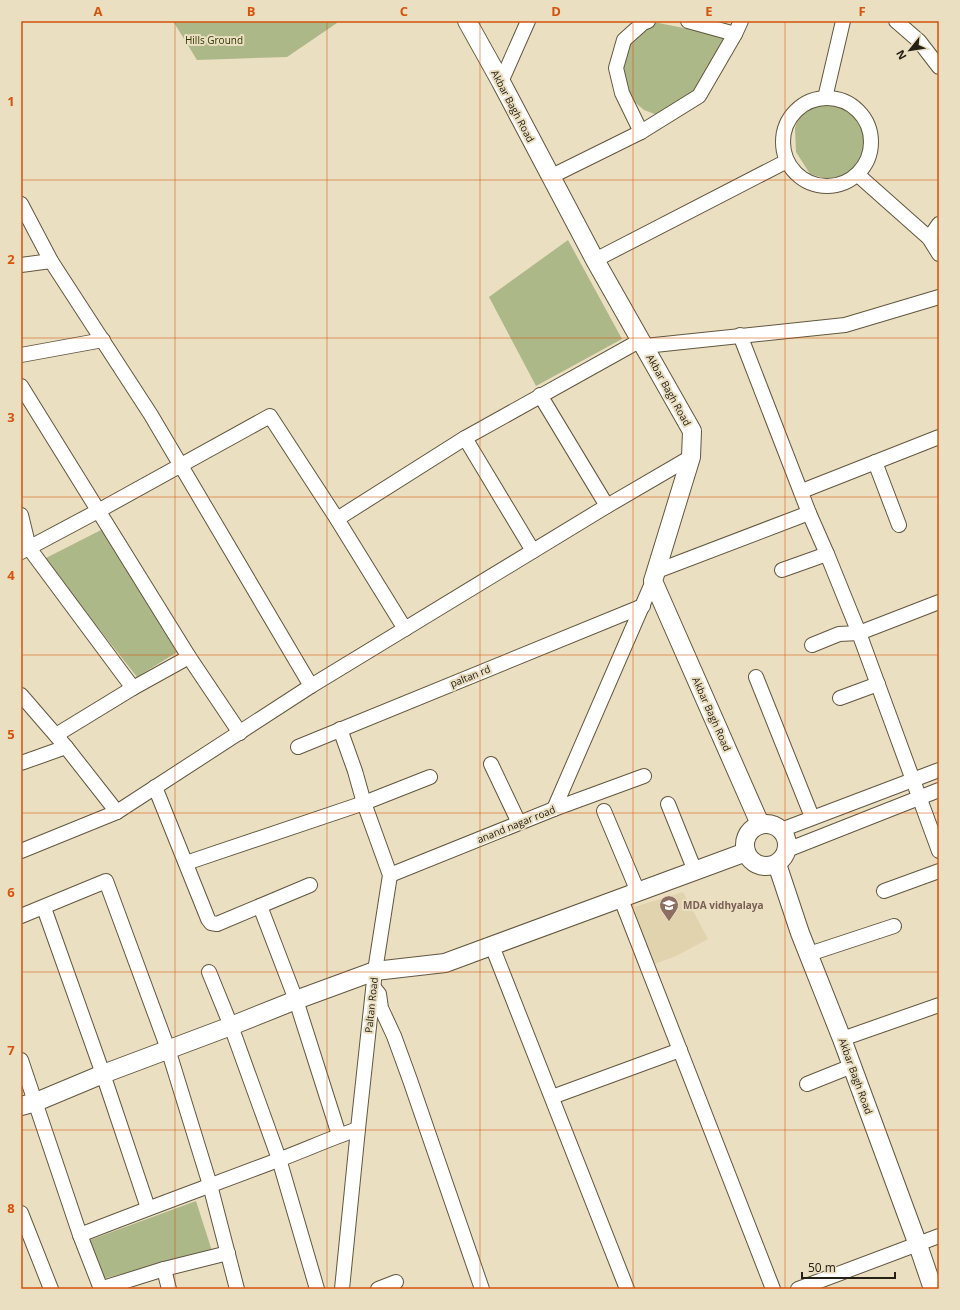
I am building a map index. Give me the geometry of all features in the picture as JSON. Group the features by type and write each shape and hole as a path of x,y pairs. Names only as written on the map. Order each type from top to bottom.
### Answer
{"street":[{"name":"Akbar Bagh Road","path":"467,21 595,260 692,431 691,457 655,576 760,824"},
{"path":"501,82 528,21"},
{"path":"641,132 622,93 616,68 624,40 643,22 648,21"},
{"path":"688,21 735,34"},
{"path":"550,177 641,132 699,96 741,21"},
{"path":"825,98 843,21"},
{"path":"896,21 919,41 939,67"},
{"path":"825,98 840,100 857,110 866,122 872,140 870,156 858,175 845,183 830,187 807,182 795,172 787,161 783,146 786,126 794,113 801,106 815,100 825,98"},
{"path":"595,260 787,161"},
{"path":"858,175 929,238 939,254"},
{"path":"21,204 51,260 150,415 311,686"},
{"path":"929,238 939,224"},
{"path":"21,265 51,260"},
{"path":"337,519 464,438 540,395 643,343 845,325 939,297"},
{"path":"740,335 802,491 809,513 859,633 939,850"},
{"path":"21,355 103,340"},
{"path":"21,386 189,658 240,732"},
{"path":"540,395 607,506"},
{"path":"25,550 270,416 337,519 405,629"},
{"path":"802,491 939,436"},
{"path":"464,438 533,551"},
{"path":"21,852 117,812 311,686 607,506 691,457"},
{"path":"875,462 899,525"},
{"path":"554,808 655,576 809,513"},
{"path":"21,516 25,550 133,688"},
{"path":"782,570 827,554"},
{"path":"812,645 839,634 859,633 939,602"},
{"name":"paltan rd","path":"298,747 643,606"},
{"path":"56,736 133,688 189,658"},
{"path":"756,677 812,817"},
{"path":"840,698 878,684"},
{"path":"21,695 66,747 117,812"},
{"name":"Paltan Road","path":"340,729 355,771 364,803 390,875 374,979 342,1289"},
{"path":"21,763 66,747"},
{"path":"491,764 519,823"},
{"path":"939,770 781,830 773,825 760,824 754,827 746,838 744,845 748,858 758,865 765,867 771,866 782,857 939,790"},
{"name":"anand nagar road","path":"390,875 554,808 644,776"},
{"path":"186,863 364,803 430,777"},
{"path":"155,787 208,919 211,923 217,924 310,885"},
{"path":"668,804 695,871"},
{"path":"604,811 680,1050 773,1289"},
{"name":"Akbar Bagh Road","path":"781,830 786,838 782,857 800,933 842,1039 933,1289"},
{"path":"28,1104 296,1000 374,979 445,963 746,852"},
{"path":"884,891 939,871"},
{"path":"21,916 44,908 106,881 168,1049 210,1185 237,1289"},
{"path":"260,906 296,1000 339,1135"},
{"path":"44,908 103,1074 148,1208"},
{"path":"809,954 894,926"},
{"path":"492,946 627,1289"},
{"path":"210,972 279,1160 316,1289"},
{"path":"374,979 379,994 381,1008 394,1036 410,1080 482,1289"},
{"path":"842,1039 939,1005"},
{"path":"552,1098 680,1050"},
{"path":"21,1060 28,1104 101,1289 164,1269 228,1253"},
{"path":"807,1084 852,1066"},
{"path":"80,1235 358,1129"},
{"path":"21,1213 51,1289"},
{"path":"798,1289 939,1236"},
{"path":"164,1269 169,1289"},
{"path":"378,1289 396,1282"}],"shaded area":[{"name":"MDA vidhyalaya","path":"683,892 708,939 676,956 652,965 634,907"}],"green space":[{"name":"Hills Ground","path":"173,21 335,21 337,23 287,57 197,60"},
{"path":"648,21 730,37 696,94 660,116 644,110 631,99 621,75 630,38"},
{"path":"827,102 853,114 864,135 863,158 849,174 830,180 810,174 796,152 795,128 799,115"},
{"path":"568,240 622,339 536,386 489,297"},
{"path":"103,529 179,651 137,677 44,559"},
{"path":"196,1201 212,1251 102,1279 87,1241"}],"place":[{"name":"MDA vidhyalaya","path":"669,922"}]}
